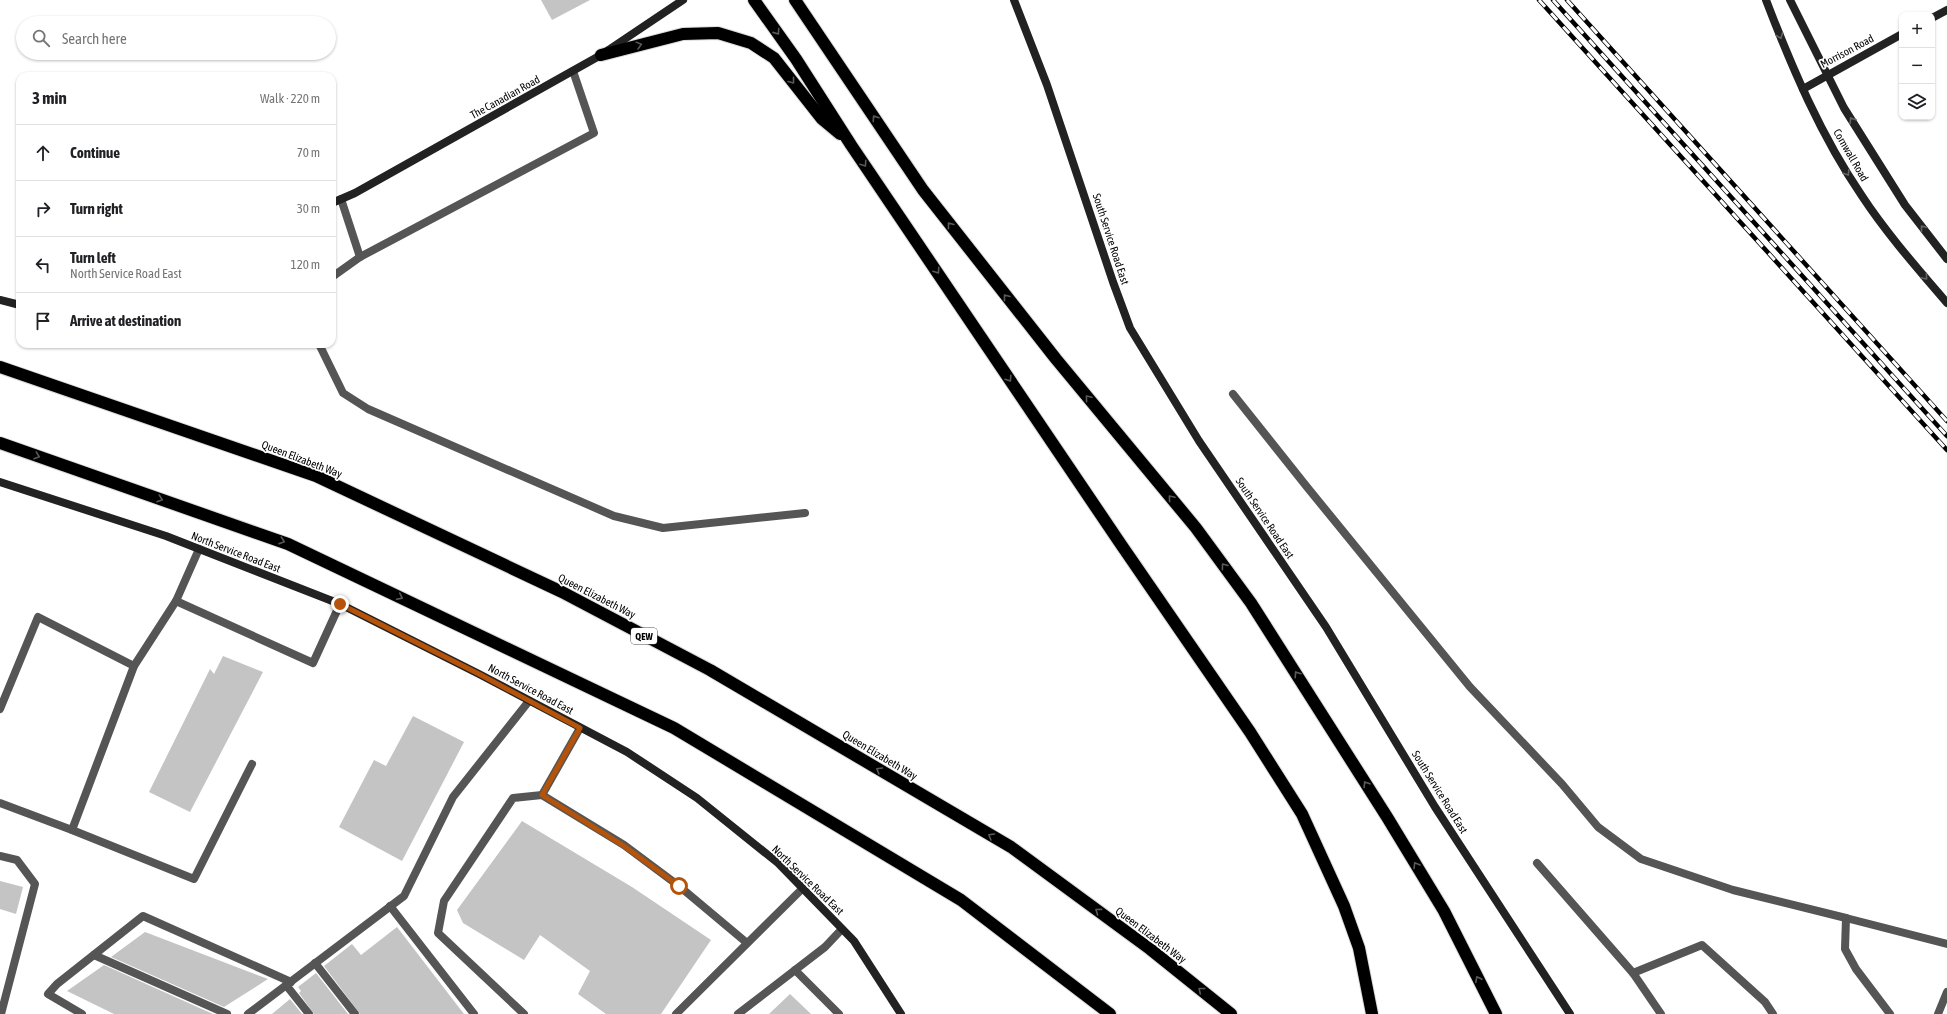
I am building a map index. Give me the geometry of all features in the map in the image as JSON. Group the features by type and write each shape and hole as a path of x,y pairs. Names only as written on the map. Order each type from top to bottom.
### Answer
{"highway":[{"path":"754,0 796,59 851,144 1116,537 1250,732 1302,814 1344,906 1359,948 1372,1014"},
{"path":"795,0 923,190 1056,359 1196,528 1251,603 1387,817 1444,911 1496,1014"},
{"path":"601,55 683,34 718,33 751,43 774,58 822,119 851,144"},
{"name":"Queen Elizabeth Way","path":"0,367 316,476 562,592 682,655 1010,847 1150,949 1231,1014"},
{"path":"0,443 288,544 674,728 961,900 1110,1014"}],"street":[{"name":"The Canadian Road","path":"336,201 362,189 601,55 683,0"},
{"name":"South Service Road East","path":"1014,0 1047,85 1113,282 1130,328 1199,441 1326,627 1435,807 1570,1014"},
{"name":"Cornwall Road","path":"1766,0 1790,63 1837,156 1863,197 1923,276 1947,303"},
{"name":"Cornwall Road","path":"1790,0 1826,75 1844,108 1905,205 1947,259"},
{"path":"1935,16 1947,10"},
{"name":"Morrison Road","path":"1803,89 1899,36"},
{"path":"0,300 16,304"},
{"name":"North Service Road East","path":"0,482 166,536 340,604 626,752 697,798 778,863 854,941 901,1014"}],"lane":[{"path":"336,274 360,257 594,133 573,71"},
{"path":"341,199 360,257"},
{"path":"321,348 343,393 368,409 614,516 663,528 805,513"},
{"path":"1233,394 1307,488 1470,687 1562,784 1598,827 1641,859 1733,890 1947,944"},
{"path":"72,830 134,666 176,601 199,549"},
{"path":"176,601 313,663 340,604"},
{"path":"0,709 38,617 134,666"},
{"path":"252,1013 288,983 404,896 453,797 529,701"},
{"path":"542,795 580,728"},
{"path":"0,803 194,879 252,764"},
{"path":"524,1014 438,933 444,901 513,798 542,795 624,846 679,886 747,943"},
{"path":"0,856 17,860 35,884 1,1014"},
{"path":"1537,863 1633,973 1661,1014"},
{"path":"676,1014 802,888"},
{"path":"390,906 473,1014"},
{"path":"82,1014 48,994 57,984 143,916 288,983 309,1014"},
{"path":"1846,918 1845,949 1856,969 1890,1014"},
{"path":"738,1014 824,947 842,928"},
{"path":"1633,973 1702,946 1765,1002 1773,1014"},
{"path":"94,955 227,1014"},
{"path":"315,963 355,1014"},
{"path":"795,970 839,1014"},
{"path":"1938,1014 1947,992"}],"building":[{"path":"541,0 590,0 552,20"},
{"path":"223,656 263,672 190,812 149,792 210,669 214,674"},
{"path":"413,716 464,742 402,861 339,827 374,760 386,766"},
{"path":"522,821 632,887 711,940 661,1014 606,1014 578,994 590,971 540,935 524,960 463,923 457,910"},
{"path":"0,881 23,887 16,914 0,909"},
{"path":"397,927 464,1014 360,1014 324,966 352,944 361,955"},
{"path":"145,932 268,979 224,1007 111,957"},
{"path":"104,965 213,1014 114,1014 67,991"},
{"path":"316,973 348,1014 314,1014 299,993 301,991 298,987"},
{"path":"790,994 811,1014 769,1014"},
{"path":"290,999 302,1014 272,1014"}],"railway":[{"path":"1539,0 1947,450"},
{"path":"1553,0 1947,436"},
{"path":"1567,0 1947,421"}],"route":[{"path":"340,604 479,674 580,728 542,795 624,846 679,886"}]}
